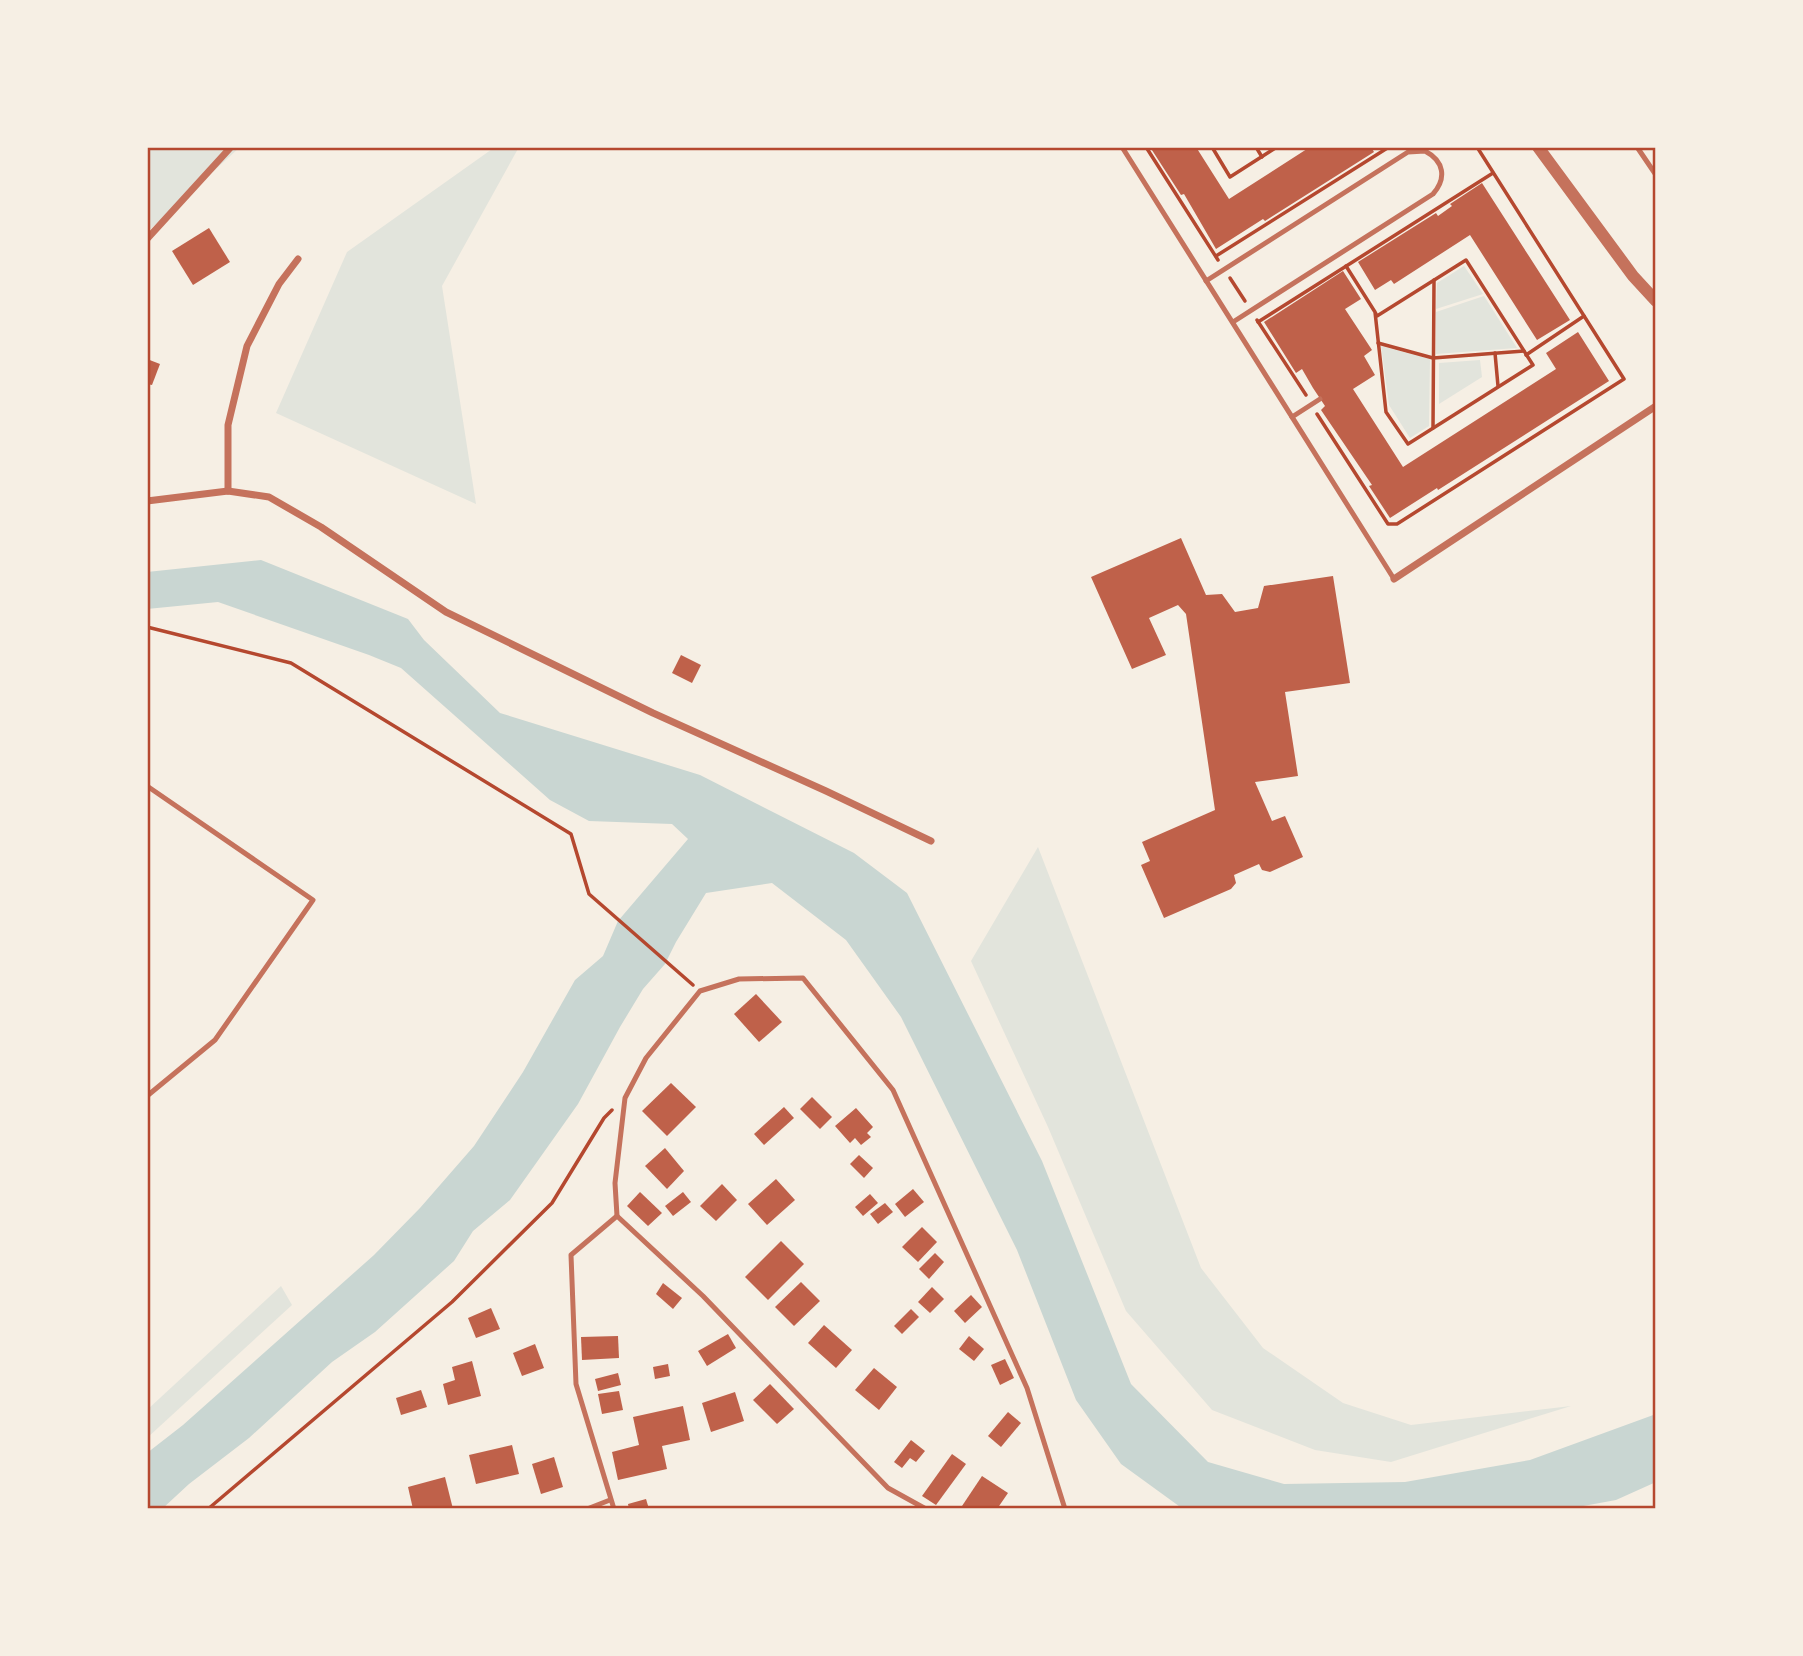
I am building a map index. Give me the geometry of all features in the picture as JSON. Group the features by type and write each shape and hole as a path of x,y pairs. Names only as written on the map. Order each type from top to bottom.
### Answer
{"street":[{"path":"147,239 231,147"},
{"path":"1538,147 1656,301"},
{"path":"228,491 228,425 247,346 279,284 298,259"},
{"path":"1394,579 1656,406"},
{"path":"147,501 228,491 269,498 321,527 446,612 641,707 931,841"}],"lane":[{"path":"1122,147 1394,579"},
{"path":"1637,147 1656,175"},
{"path":"1206,281 1408,152 1425,151 1439,161 1442,181 1433,194 1233,322"},
{"path":"1292,416 1320,398"},
{"path":"147,786 313,900 215,1040 147,1096"},
{"path":"926,1509 888,1488 703,1296 617,1216 615,1183 625,1098 646,1058 700,991 739,979 803,978 892,1090 1027,1388 1065,1509"},
{"path":"614,1509 576,1384 571,1255 617,1216"},
{"path":"587,1509 610,1500"}],"path":[{"path":"1146,147 1388,524 1397,524 1624,379 1477,147"},
{"path":"1212,147 1230,177 1277,147"},
{"path":"1256,147 1262,157"},
{"path":"1216,256 1389,147"},
{"path":"1258,323 1493,173"},
{"path":"1346,267 1375,312 1377,316 1466,260 1533,365 1408,444 1385,412 1375,312"},
{"path":"1433,428 1434,281"},
{"path":"1378,342 1433,358 1525,353 1584,316"},
{"path":"1495,353 1498,387"},
{"path":"147,626 291,663 571,834 589,894 700,991"},
{"path":"208,1509 461,1293 552,1203 604,1118 625,1098"}],"shaded area":[{"path":"147,147 240,147 147,232"},
{"path":"495,147 519,147 442,286 476,504 276,413 347,252"},
{"path":"1464,266 1483,294 1436,309 1437,283"},
{"path":"1484,296 1517,348 1436,354 1436,312"},
{"path":"1381,346 1430,359 1429,426 1410,438 1389,405"},
{"path":"1480,360 1482,377 1439,404 1439,363"},
{"path":"261,560 408,619 424,640 500,713 700,775 854,853 907,893 1042,1161 1131,1384 1208,1462 1284,1484 1405,1482 1530,1460 1656,1414 1656,1482 1616,1500 1567,1509 1183,1509 1121,1464 1076,1400 1017,1250 901,1017 846,940 772,883 706,893 665,964 643,989 578,1104 510,1200 473,1231 454,1261 375,1332 332,1362 249,1438 189,1484 162,1509 147,1509 147,1453 183,1425 374,1255 420,1208 474,1146 523,1072 575,980 603,956 618,921 688,839 672,824 589,821 550,800 401,668 218,602 147,609 147,572"},
{"path":"1038,847 1201,1268 1263,1348 1343,1403 1411,1425 1571,1406 1391,1462 1315,1450 1212,1410 1126,1311 1048,1127 971,961"},
{"path":"281,1286 292,1305 147,1438 147,1410"}],"building":[{"path":"1150,147 1196,147 1229,199 1310,147 1371,147 1374,152 1216,249 1184,194 1181,195"},
{"path":"1482,183 1570,320 1537,340 1470,235 1394,284 1391,280 1375,290 1358,262 1436,213 1438,216 1452,206 1450,204"},
{"path":"209,228 230,262 193,285 172,251"},
{"path":"1343,271 1361,299 1345,309 1372,350 1364,356 1375,375 1353,389 1403,467 1556,369 1546,353 1578,332 1609,381 1390,518 1369,486 1372,485 1321,410 1325,406 1302,369 1296,373 1264,322"},
{"path":"147,359 160,364 152,385 147,384"},
{"path":"1181,538 1206,595 1222,594 1235,612 1258,608 1264,586 1333,576 1350,683 1285,692 1298,776 1255,782 1272,821 1285,816 1303,857 1270,872 1262,870 1259,864 1234,875 1236,883 1231,889 1164,918 1141,865 1150,861 1142,842 1215,810 1186,614 1178,605 1149,618 1166,655 1132,669 1091,577"},
{"path":"681,655 701,665 692,683 672,673"},
{"path":"756,994 782,1022 759,1042 734,1014"},
{"path":"671,1083 696,1107 667,1136 642,1111"},
{"path":"812,1097 832,1117 820,1129 800,1109"},
{"path":"784,1107 794,1118 764,1145 754,1134"},
{"path":"856,1108 873,1127 867,1133 871,1137 861,1145 855,1138 850,1143 835,1126"},
{"path":"665,1148 684,1171 667,1189 645,1166"},
{"path":"859,1155 873,1168 864,1178 850,1164"},
{"path":"776,1179 795,1200 767,1225 748,1204"},
{"path":"722,1184 737,1200 716,1221 700,1206"},
{"path":"913,1189 924,1202 905,1217 895,1204"},
{"path":"640,1192 662,1213 648,1226 627,1206"},
{"path":"683,1192 691,1202 673,1216 665,1206"},
{"path":"870,1194 878,1203 863,1216 855,1207"},
{"path":"885,1203 893,1212 878,1224 870,1214"},
{"path":"922,1227 937,1242 918,1262 902,1247"},
{"path":"781,1241 804,1264 768,1300 745,1277"},
{"path":"935,1253 944,1262 929,1279 919,1269"},
{"path":"801,1282 820,1301 794,1326 775,1307"},
{"path":"663,1283 682,1298 673,1309 656,1294"},
{"path":"932,1287 944,1299 930,1313 918,1302"},
{"path":"971,1295 982,1307 965,1323 954,1311"},
{"path":"491,1308 500,1329 476,1338 468,1318"},
{"path":"911,1309 919,1317 902,1334 894,1326"},
{"path":"824,1325 852,1350 836,1368 808,1343"},
{"path":"728,1334 736,1348 707,1366 698,1351"},
{"path":"618,1336 619,1358 582,1360 581,1337"},
{"path":"969,1336 984,1349 974,1361 959,1349"},
{"path":"535,1344 544,1368 522,1376 513,1353"},
{"path":"1005,1359 1014,1378 1000,1385 991,1365"},
{"path":"472,1361 481,1396 448,1405 443,1384 455,1380 452,1367"},
{"path":"668,1364 670,1376 655,1379 653,1367"},
{"path":"874,1368 897,1387 879,1410 855,1390"},
{"path":"618,1373 621,1385 598,1391 595,1379"},
{"path":"770,1384 794,1409 777,1424 753,1400"},
{"path":"421,1390 427,1407 401,1415 396,1398"},
{"path":"619,1391 623,1410 602,1414 598,1394"},
{"path":"735,1392 744,1421 711,1432 702,1403"},
{"path":"683,1406 690,1440 662,1446 667,1469 618,1480 612,1452 639,1445 633,1417"},
{"path":"1008,1412 1021,1423 1001,1447 988,1436"},
{"path":"911,1440 925,1451 916,1462 910,1458 902,1468 894,1462"},
{"path":"512,1445 519,1474 476,1484 469,1455"},
{"path":"952,1454 966,1464 936,1505 922,1496"},
{"path":"554,1457 563,1487 541,1494 532,1464"},
{"path":"982,1476 1008,1493 997,1509 966,1509 962,1506"},
{"path":"445,1477 453,1509 413,1509 408,1487"},
{"path":"646,1499 649,1509 629,1509 628,1504"}]}
